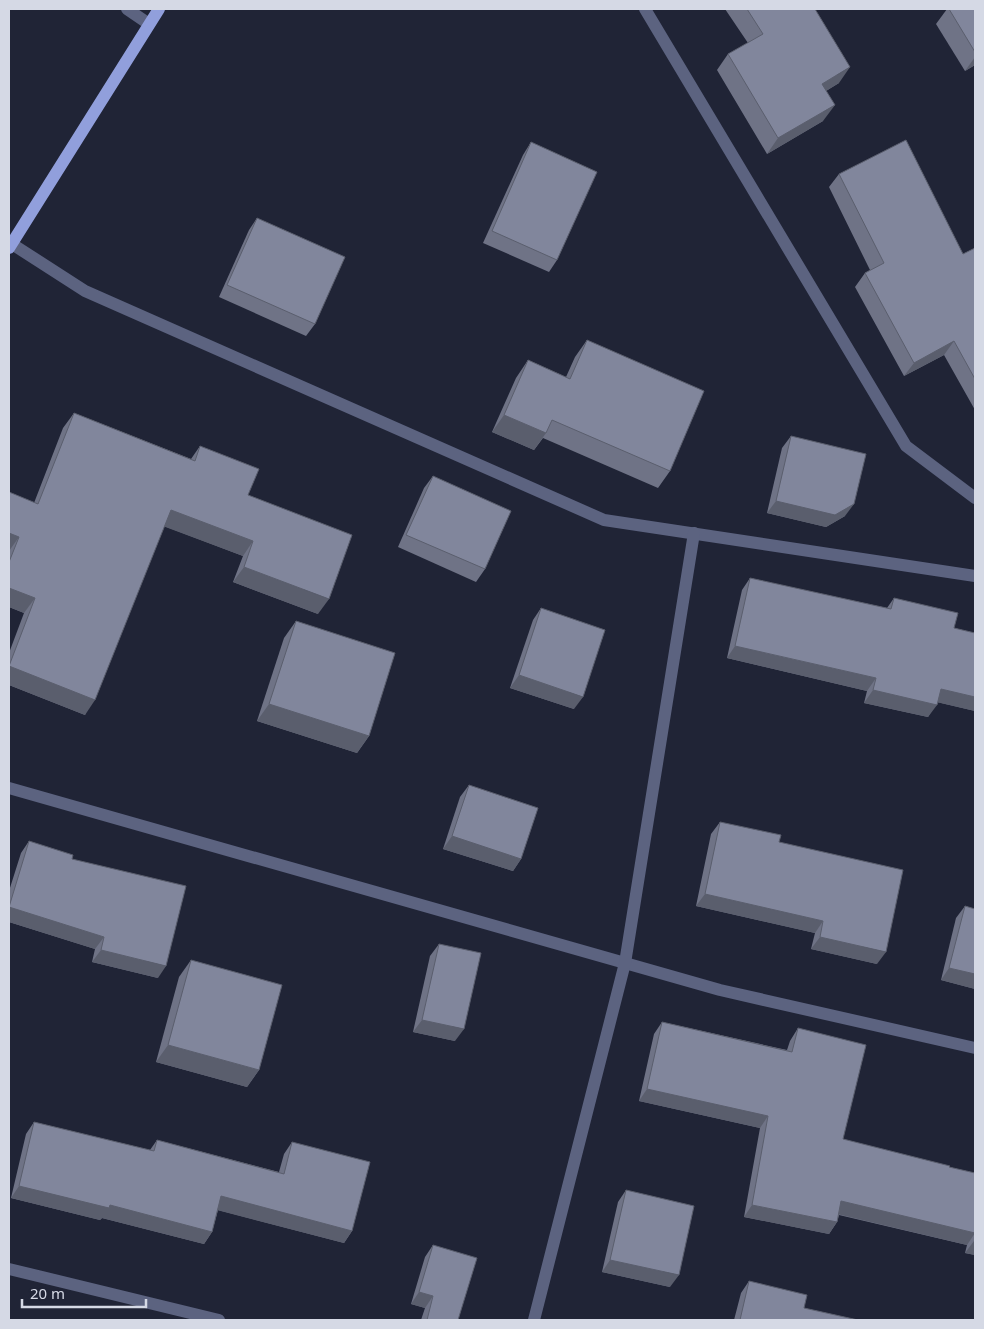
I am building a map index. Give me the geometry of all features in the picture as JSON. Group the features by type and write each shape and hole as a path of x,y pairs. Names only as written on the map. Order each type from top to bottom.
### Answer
{"main road":[{"path":"10,246 159,9"}],"street":[{"path":"127,9 149,24"},
{"path":"645,9 906,446 975,498"},
{"path":"10,246 85,290 604,520 975,576"},
{"path":"534,1320 625,962 694,533"},
{"path":"9,788 720,990 975,1048"},
{"path":"9,1270 219,1320"}],"building":[{"path":"747,9 815,9 850,67 822,84 835,105 778,138 728,54 763,34"},
{"path":"949,9 975,9 975,52"},
{"path":"906,140 963,254 975,248 975,379 954,341 914,363 865,273 884,263 839,174"},
{"path":"531,142 597,172 557,260 492,231"},
{"path":"257,218 345,257 315,324 227,285"},
{"path":"587,340 704,391 670,471 552,420 546,433 504,415 528,360 570,379"},
{"path":"74,413 195,461 200,446 259,469 248,495 352,535 329,599 244,567 253,541 171,510 95,700 9,666 35,598 9,588 9,562 19,537 9,533 9,492 38,504"},
{"path":"791,436 866,454 854,504 835,515 776,501"},
{"path":"433,476 511,511 485,569 406,535"},
{"path":"750,578 891,609 894,598 958,613 954,628 975,633 975,697 941,689 937,705 873,690 876,678 735,646"},
{"path":"541,608 605,630 583,697 519,675"},
{"path":"296,621 395,653 369,736 269,704"},
{"path":"469,785 538,808 521,859 452,836"},
{"path":"720,822 781,835 779,842 903,870 886,952 820,937 823,921 705,894"},
{"path":"29,841 73,855 72,859 186,886 166,966 101,950 104,937 9,907"},
{"path":"965,906 975,909 975,974 949,968"},
{"path":"439,944 481,953 464,1029 422,1020"},
{"path":"191,960 282,985 259,1070 168,1045"},
{"path":"662,1022 792,1052 798,1028 866,1045 843,1139 975,1173 975,1233 841,1201 837,1222 752,1205 768,1116 647,1089"},
{"path":"34,1122 154,1151 157,1140 284,1174 292,1142 370,1162 352,1231 221,1196 212,1232 110,1205 109,1208 19,1186"},
{"path":"626,1190 694,1206 679,1275 610,1260"},
{"path":"433,1245 477,1258 458,1320 427,1320 433,1296 419,1292"},
{"path":"749,1281 807,1295 804,1308 858,1320 740,1320"}]}
